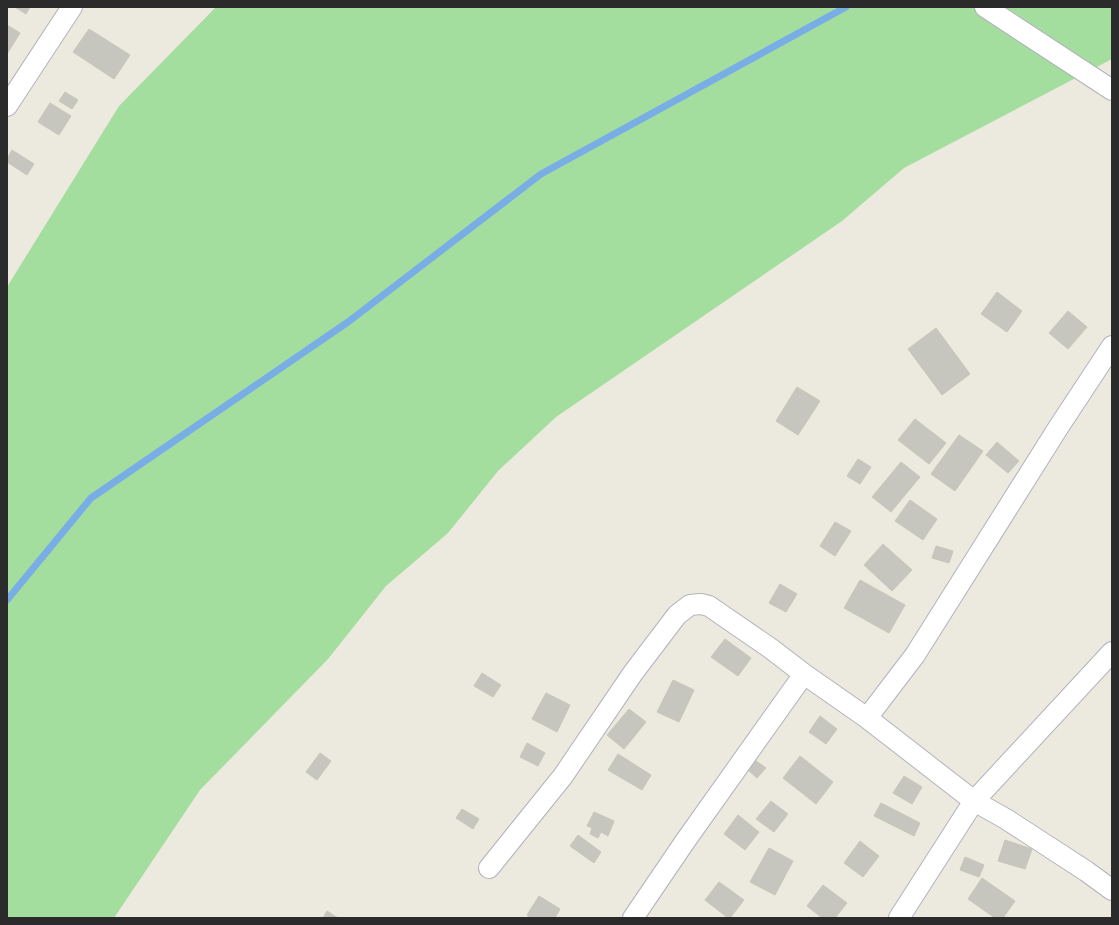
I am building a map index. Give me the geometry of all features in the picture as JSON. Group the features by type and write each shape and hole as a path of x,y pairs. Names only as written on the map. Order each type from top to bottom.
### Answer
{"street":[{"path":"7,106 72,7"},
{"path":"985,7 1112,90"},
{"path":"867,718 915,655 1058,428 1112,346"},
{"path":"489,868 563,776 633,673 677,615 690,605 701,604 709,606 770,648 867,718 974,801 1086,871 1112,890"},
{"path":"898,918 974,801 1112,652"},
{"path":"633,918 686,840 804,674"}],"green space":[{"path":"216,7 1112,7 1112,59 904,168 842,221 556,417 498,471 448,533 386,586 328,659 200,790 114,918 7,918 7,287 119,106"}],"building":[{"path":"15,7 30,7 26,14"},
{"path":"7,25 20,33 7,54"},
{"path":"89,29 130,55 114,79 73,52"},
{"path":"65,92 78,100 72,109 59,101"},
{"path":"50,103 71,116 59,135 38,122"},
{"path":"12,150 34,164 27,175 7,162"},
{"path":"997,292 1022,311 1007,332 981,314"},
{"path":"1068,311 1087,327 1068,349 1049,333"},
{"path":"936,328 970,374 942,395 908,349"},
{"path":"797,387 820,401 798,435 776,421"},
{"path":"915,419 946,443 929,464 898,440"},
{"path":"959,435 983,451 955,491 931,474"},
{"path":"997,442 1019,461 1008,473 986,455"},
{"path":"858,459 871,467 860,484 847,476"},
{"path":"901,462 920,477 891,512 872,497"},
{"path":"910,500 937,519 923,540 895,521"},
{"path":"835,522 851,531 835,556 820,546"},
{"path":"883,544 912,570 892,591 864,565"},
{"path":"936,546 953,551 949,563 932,558"},
{"path":"860,580 905,605 889,633 844,608"},
{"path":"780,584 797,594 786,612 769,603"},
{"path":"725,639 751,658 738,676 711,657"},
{"path":"482,673 501,685 493,697 474,686"},
{"path":"673,680 694,690 679,722 657,712"},
{"path":"546,693 570,705 557,732 532,719"},
{"path":"629,709 646,722 624,749 607,735"},
{"path":"820,716 837,729 826,744 809,732"},
{"path":"527,743 545,753 538,766 520,757"},
{"path":"320,753 331,761 317,780 306,772"},
{"path":"618,754 651,775 642,790 608,770"},
{"path":"800,756 833,782 816,804 783,778"},
{"path":"755,760 766,768 757,778 747,769"},
{"path":"904,776 922,787 912,804 893,793"},
{"path":"771,801 788,814 774,832 756,819"},
{"path":"881,803 920,823 914,836 874,816"},
{"path":"462,809 479,819 473,829 456,818"},
{"path":"594,812 614,821 608,836 601,832 598,838 590,834 592,828 587,826"},
{"path":"738,815 759,832 745,850 724,834"},
{"path":"578,835 601,852 594,863 570,846"},
{"path":"1005,840 1032,849 1025,869 998,861"},
{"path":"860,841 879,856 863,877 844,863"},
{"path":"769,848 793,861 775,895 750,882"},
{"path":"965,857 984,865 979,877 960,870"},
{"path":"982,878 1015,901 1003,918 995,918 968,899"},
{"path":"719,882 744,900 730,918 705,900"},
{"path":"823,885 847,903 835,918 822,918 807,906"},
{"path":"539,896 560,909 555,918 531,918 527,915"},
{"path":"327,911 338,918 323,918"}],"waterway":[{"path":"7,600 91,498 348,322 541,174 846,7"}]}
